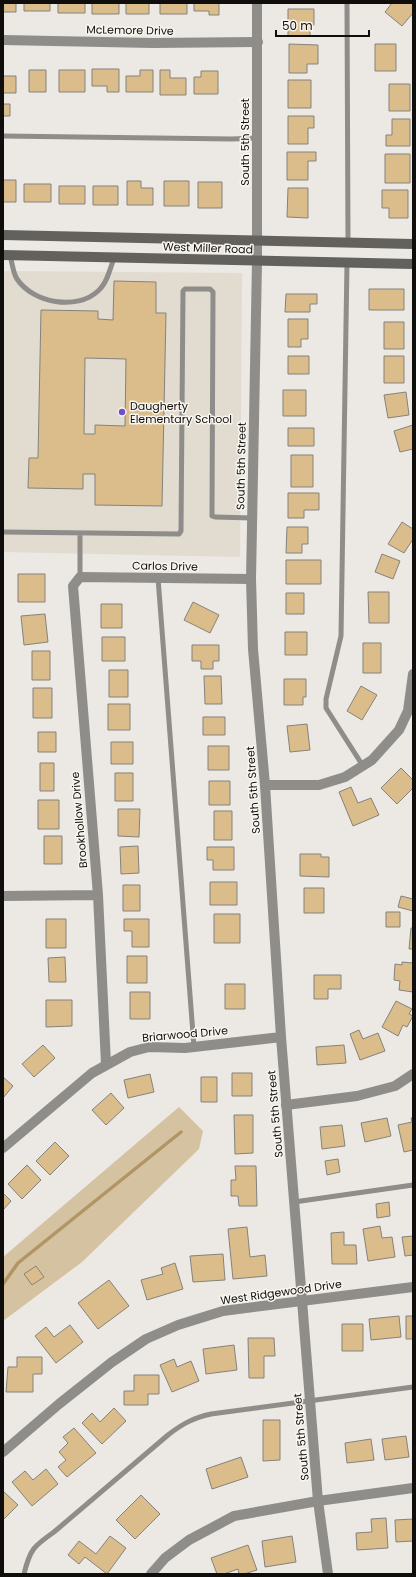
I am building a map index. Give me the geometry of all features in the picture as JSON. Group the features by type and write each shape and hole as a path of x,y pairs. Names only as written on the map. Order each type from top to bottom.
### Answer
{"main road":[{"name":"West Miller Road","path":"3,235 257,242 413,244"},
{"name":"West Miller Road","path":"6,255 257,262 413,264"}],"street":[{"name":"South 5th Street","path":"257,3 257,262 251,579 253,649 265,785 286,1104 318,1501 328,1574"},
{"name":"McLemore Drive","path":"3,40 258,42"},
{"name":"Carlos Drive","path":"80,577 251,579"},
{"name":"Brookhollow Drive","path":"80,577 73,586 98,895 106,1064"},
{"path":"265,785 319,785 345,777 372,760 399,730 408,711 413,674"},
{"path":"3,896 98,895"},
{"name":"Briarwood Drive","path":"5,1144 92,1073 130,1052 149,1047 194,1047 281,1037"},
{"path":"286,1104 357,1096 395,1086 413,1074"},
{"name":"West Ridgewood Drive","path":"3,1452 100,1371 146,1340 178,1325 223,1311 302,1302 413,1286"},
{"path":"151,1574 165,1558 189,1540 234,1516 318,1501 413,1488"}],"lane":[{"path":"347,3 348,243"},
{"path":"3,136 225,139 257,138"},
{"path":"6,255 16,278 30,292 54,302 85,300 99,290 108,276 114,258"},
{"path":"347,263 341,636 326,699 326,708 362,766"},
{"path":"3,532 179,534 181,531 183,291 185,289 210,289 213,292 212,516 252,518"},
{"path":"80,534 80,577"},
{"path":"158,578 194,1047"},
{"path":"294,1202 413,1185"},
{"path":"24,1574 31,1551 39,1543 54,1532 181,1424 199,1416 413,1387"}],"shaded area":[{"name":"Daugherty Elementary School","path":"3,271 242,273 240,557 3,552"},
{"path":"179,1107 203,1131 199,1149 82,1262 3,1321 3,1257"}],"building":[{"path":"3,3 16,3 16,12 3,12"},
{"path":"24,3 50,3 50,11 24,11"},
{"path":"58,3 85,3 85,13 58,13"},
{"path":"92,3 119,3 119,14 92,14"},
{"path":"126,3 149,3 149,14 126,14"},
{"path":"160,3 187,3 187,14 160,14"},
{"path":"194,3 219,3 219,15 209,15 209,11 194,11"},
{"path":"392,3 413,3 413,13 402,26 385,12"},
{"path":"288,9 314,9 314,25 310,25 310,36 288,36"},
{"path":"289,44 318,45 318,64 307,64 307,73 289,73"},
{"path":"375,44 396,44 396,71 375,71"},
{"path":"92,69 119,69 119,92 107,92 107,86 92,86"},
{"path":"29,70 46,70 46,92 29,92"},
{"path":"59,70 85,70 85,92 59,92"},
{"path":"140,70 153,70 153,92 126,92 126,76 140,76"},
{"path":"160,70 170,70 170,78 186,78 186,95 160,95"},
{"path":"201,71 218,71 218,94 194,94 194,77 201,77"},
{"path":"3,76 16,76 16,93 3,93"},
{"path":"288,80 311,80 311,108 288,108"},
{"path":"389,84 410,84 410,111 389,111"},
{"path":"3,104 10,104 10,116 3,116"},
{"path":"288,116 314,116 314,128 308,128 308,144 288,144"},
{"path":"392,119 410,119 410,146 386,146 386,135 392,135"},
{"path":"287,152 316,152 316,161 308,161 308,180 287,180"},
{"path":"385,154 410,154 410,183 385,183"},
{"path":"3,180 16,180 16,202 3,202"},
{"path":"127,181 141,181 141,188 153,188 153,205 127,205"},
{"path":"164,181 189,181 189,206 164,206"},
{"path":"198,182 222,182 222,208 198,208"},
{"path":"24,184 51,184 51,202 24,202"},
{"path":"59,186 85,186 85,204 59,204"},
{"path":"93,186 118,186 118,205 93,205"},
{"path":"288,188 308,188 308,218 287,217"},
{"path":"382,190 408,190 408,218 389,218 389,208 382,208"},
{"path":"114,281 156,282 156,313 166,313 162,506 95,505 95,474 83,474 83,489 28,488 29,458 38,458 41,310 98,311 98,319 113,320","holes":["85,358 126,359 125,426 95,425 95,434 84,434"]},
{"path":"369,289 404,289 404,310 369,310"},
{"path":"286,294 317,294 317,304 310,304 310,312 285,312"},
{"path":"288,319 308,319 308,339 301,339 301,347 288,347"},
{"path":"384,322 404,322 404,349 384,349"},
{"path":"288,356 309,356 309,374 288,374"},
{"path":"384,356 404,356 404,383 384,383"},
{"path":"283,390 306,390 306,416 283,416"},
{"path":"406,392 409,415 388,418 384,395"},
{"path":"413,425 413,449 400,452 394,431"},
{"path":"288,428 314,428 314,446 288,446"},
{"path":"291,455 313,455 313,487 291,487"},
{"path":"288,493 319,493 319,510 304,510 304,518 288,518"},
{"path":"402,522 413,529 413,539 404,553 388,544"},
{"path":"287,527 308,527 308,544 302,544 302,553 286,553"},
{"path":"382,554 400,561 393,579 375,572"},
{"path":"286,560 321,560 321,584 286,584"},
{"path":"18,574 45,574 45,602 18,602"},
{"path":"368,592 389,592 389,623 369,623"},
{"path":"286,593 304,593 304,614 286,614"},
{"path":"193,602 219,615 210,633 184,620"},
{"path":"101,604 122,604 122,628 101,628"},
{"path":"45,614 48,642 24,645 21,616"},
{"path":"285,632 307,632 307,655 285,655"},
{"path":"102,637 125,637 125,661 102,661"},
{"path":"363,643 381,643 381,673 363,673"},
{"path":"192,645 219,645 219,661 213,661 213,669 201,669 201,661 192,661"},
{"path":"32,651 50,651 50,680 32,680"},
{"path":"109,670 128,670 128,697 109,697"},
{"path":"204,676 221,676 222,704 205,704"},
{"path":"284,679 306,679 306,697 303,697 303,705 284,705"},
{"path":"361,686 377,695 362,720 347,711"},
{"path":"33,688 52,688 52,718 33,718"},
{"path":"108,704 130,704 130,730 108,730"},
{"path":"203,717 225,717 225,735 203,735"},
{"path":"307,724 310,750 290,752 287,726"},
{"path":"38,732 56,732 56,752 38,752"},
{"path":"111,742 133,742 133,764 111,764"},
{"path":"208,746 229,746 229,770 208,770"},
{"path":"40,763 54,763 54,791 40,791"},
{"path":"401,768 413,780 413,788 397,804 381,788"},
{"path":"115,773 133,773 133,801 115,801"},
{"path":"209,781 230,781 230,805 209,805"},
{"path":"351,787 358,803 371,798 379,815 353,826 339,792"},
{"path":"38,800 59,800 59,829 38,829"},
{"path":"118,809 140,809 139,837 118,836"},
{"path":"214,811 232,811 232,840 214,840"},
{"path":"44,836 62,836 62,864 44,864"},
{"path":"138,846 139,873 121,874 120,847"},
{"path":"207,847 234,847 234,870 213,870 213,860 207,860"},
{"path":"300,854 321,854 321,857 329,857 329,877 300,876"},
{"path":"210,882 237,882 237,905 210,905"},
{"path":"123,885 140,885 140,911 123,911"},
{"path":"304,888 324,888 324,913 304,913"},
{"path":"401,896 413,899 413,911 398,907"},
{"path":"386,912 400,912 400,927 386,927"},
{"path":"214,914 240,914 240,943 214,943"},
{"path":"46,919 66,919 66,948 46,948"},
{"path":"124,919 149,919 149,947 132,947 132,931 124,931"},
{"path":"411,928 413,928 413,949 409,949"},
{"path":"127,956 147,956 147,983 127,983"},
{"path":"65,957 66,982 49,982 48,958"},
{"path":"402,962 413,963 413,992 399,990 400,981 394,980 395,964 402,965"},
{"path":"314,975 341,975 341,989 328,989 328,999 314,999"},
{"path":"225,984 245,984 245,1009 225,1009"},
{"path":"130,992 150,992 150,1019 130,1019"},
{"path":"46,1000 72,1000 72,1026 46,1027"},
{"path":"396,1001 412,1009 409,1014 413,1016 407,1027 403,1025 398,1036 382,1027"},
{"path":"359,1030 363,1039 378,1033 385,1051 360,1060 350,1034"},
{"path":"43,1045 55,1058 34,1077 22,1064"},
{"path":"344,1045 346,1063 317,1065 316,1047"},
{"path":"232,1073 252,1073 252,1096 232,1096"},
{"path":"150,1074 154,1092 128,1098 124,1080"},
{"path":"3,1077 13,1086 3,1098"},
{"path":"201,1077 217,1077 217,1102 201,1102"},
{"path":"111,1093 124,1108 106,1125 92,1110"},
{"path":"234,1115 253,1115 253,1153 235,1154"},
{"path":"413,1117 413,1150 404,1152 398,1125 412,1122 411,1118"},
{"path":"387,1118 391,1136 365,1142 361,1123"},
{"path":"342,1125 345,1146 322,1149 320,1127"},
{"path":"55,1142 69,1156 50,1175 36,1161"},
{"path":"338,1159 340,1172 327,1175 325,1161"},
{"path":"27,1165 41,1180 22,1199 8,1184"},
{"path":"235,1166 256,1166 257,1206 239,1206 238,1196 231,1196 231,1180 236,1180"},
{"path":"3,1193 11,1201 3,1210"},
{"path":"389,1202 390,1216 377,1218 376,1204"},
{"path":"380,1226 382,1238 392,1237 395,1257 368,1261 363,1229"},
{"path":"247,1227 250,1257 265,1255 267,1276 233,1279 228,1229"},
{"path":"344,1232 344,1245 356,1245 357,1264 332,1264 331,1233"},
{"path":"413,1236 413,1255 405,1256 402,1237"},
{"path":"223,1254 225,1280 193,1282 190,1256"},
{"path":"175,1263 183,1289 147,1300 141,1280 163,1274 161,1268"},
{"path":"36,1266 44,1277 32,1285 24,1274"},
{"path":"109,1280 129,1306 98,1329 78,1303"},
{"path":"399,1316 401,1337 371,1340 369,1319"},
{"path":"406,1316 413,1316 413,1339 406,1339"},
{"path":"342,1324 363,1324 363,1351 342,1351"},
{"path":"70,1325 83,1342 56,1363 35,1336 46,1327 54,1337"},
{"path":"248,1338 274,1338 275,1356 264,1356 264,1378 249,1378"},
{"path":"234,1345 237,1370 206,1374 203,1349"},
{"path":"17,1357 42,1357 42,1374 33,1374 33,1392 6,1392 8,1367 17,1367"},
{"path":"174,1359 177,1367 191,1361 199,1381 172,1392 160,1365"},
{"path":"134,1375 159,1375 159,1394 148,1394 148,1405 124,1405 124,1391 134,1391"},
{"path":"114,1408 126,1421 102,1444 82,1423 92,1413 100,1422"},
{"path":"263,1420 280,1420 280,1460 263,1461"},
{"path":"74,1428 96,1453 67,1477 58,1467 66,1460 59,1452 68,1443 63,1437"},
{"path":"406,1436 409,1457 385,1460 382,1439"},
{"path":"371,1439 374,1460 347,1463 345,1443"},
{"path":"241,1457 248,1477 212,1489 206,1469"},
{"path":"46,1469 58,1484 32,1506 12,1482 25,1471 33,1480"},
{"path":"3,1491 18,1505 3,1520"},
{"path":"141,1495 160,1514 135,1539 116,1520"},
{"path":"386,1518 388,1548 357,1550 356,1533 372,1532 371,1519"},
{"path":"413,1519 413,1541 396,1542 395,1520"},
{"path":"110,1536 126,1548 107,1574 85,1557 79,1564 68,1555 79,1541 96,1554"},
{"path":"292,1536 296,1562 265,1567 262,1541"},
{"path":"248,1545 257,1570 239,1574 238,1569 224,1574 217,1574 211,1558"}],"waterway":[{"path":"3,1284 18,1263 181,1132"}],"place":[{"name":"Daugherty Elementary School","path":"122,412"}]}
